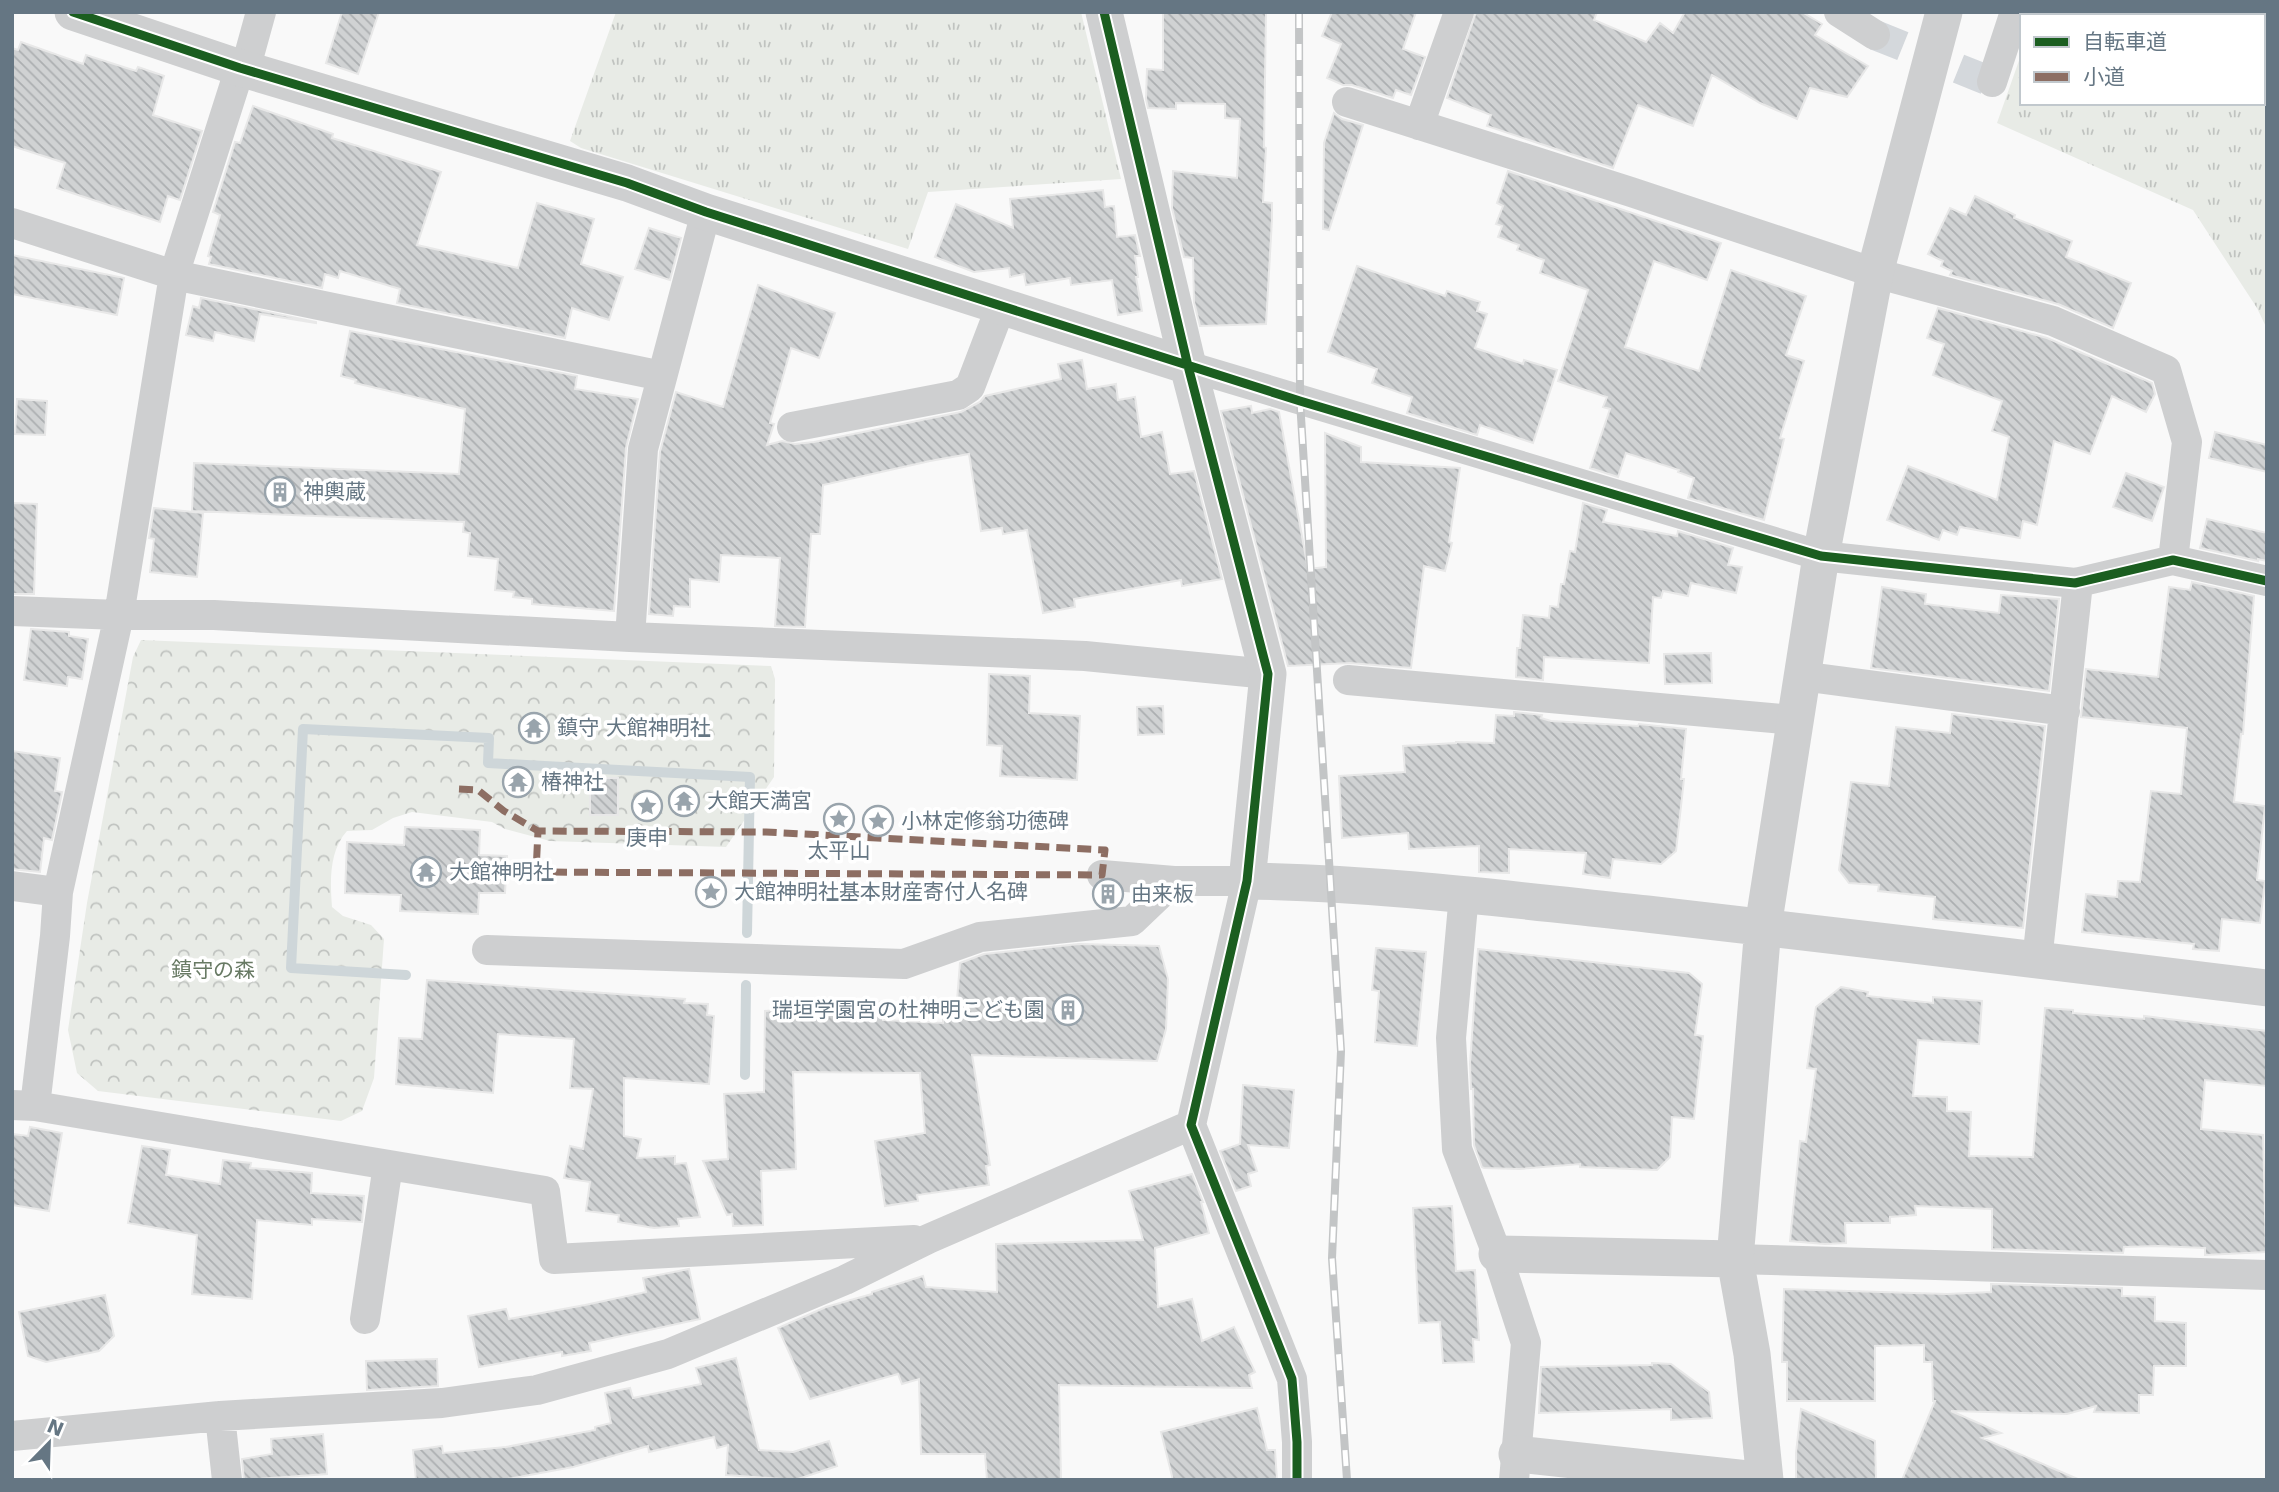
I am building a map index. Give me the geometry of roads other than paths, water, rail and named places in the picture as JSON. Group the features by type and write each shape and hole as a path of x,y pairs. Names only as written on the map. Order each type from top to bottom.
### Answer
{"street":[{"path":"73,12 243,69 627,183 706,212 1188,366 1821,556 2078,583 2173,560 2267,581"},
{"path":"261,12 174,275 119,615 58,892 55,936 24,1105 545,1191 554,1259 928,1239"},
{"path":"1104,12 1188,366 1268,674 1247,881 1191,1125 1292,1379 1297,1480"},
{"path":"1419,125 1459,12"},
{"path":"1839,12 1875,35"},
{"path":"1464,894 1451,1038 1457,1149 1497,1254 1526,1343 1516,1467 1748,1479 1752,1354 1735,1259 1763,927 1821,556 1875,273 1944,12"},
{"path":"1992,82 2015,12"},
{"path":"1347,102 1875,273 2053,321 2166,370 2187,442 2173,560"},
{"path":"630,637 643,449 706,212"},
{"path":"12,223 174,275 662,376"},
{"path":"792,427 958,395 970,387 1001,306"},
{"path":"2037,961 2078,583"},
{"path":"12,611 214,615 630,637 1084,656 1268,674"},
{"path":"1801,676 2065,711"},
{"path":"1348,680 1794,720"},
{"path":"1102,875 1174,881 1330,883 1464,894 2267,988"},
{"path":"487,950 904,964 980,937 1132,921 1174,881"},
{"path":"12,886 58,892"},
{"path":"12,1436 220,1416 442,1403 537,1390 668,1354 845,1280 928,1239 1191,1125"},
{"path":"365,1320 388,1165"},
{"path":"1497,1254 1982,1265 2267,1275"},
{"path":"220,1416 227,1480"}],"waterway":[{"path":"406,975 291,968 303,729 489,738 488,763 750,777 747,933"},
{"path":"745,1075 746,985"}],"tunnel":[{"path":"1875,35 1992,82"}],"railway":[{"path":"1299,12 1300,401 1341,1051 1332,1258 1347,1480"}],"place":[{"name":"神輿蔵","path":"280,492"},
{"name":"鎮守 大館神明社","path":"534,728"},
{"name":"椿神社","path":"518,782"},
{"name":"大館天満宮","path":"684,801"},
{"name":"庚申","path":"647,806"},
{"name":"太平山","path":"839,819"},
{"name":"小林定修翁功徳碑","path":"878,821"},
{"name":"大館神明社","path":"426,872"},
{"name":"大館神明社基本財産寄付人名碑","path":"711,892"},
{"name":"由来板","path":"1108,894"},
{"name":"瑞垣学園宮の杜神明こども園","path":"1068,1010"}],"park label":[{"name":"鎮守の森","path":"213,970"}]}
